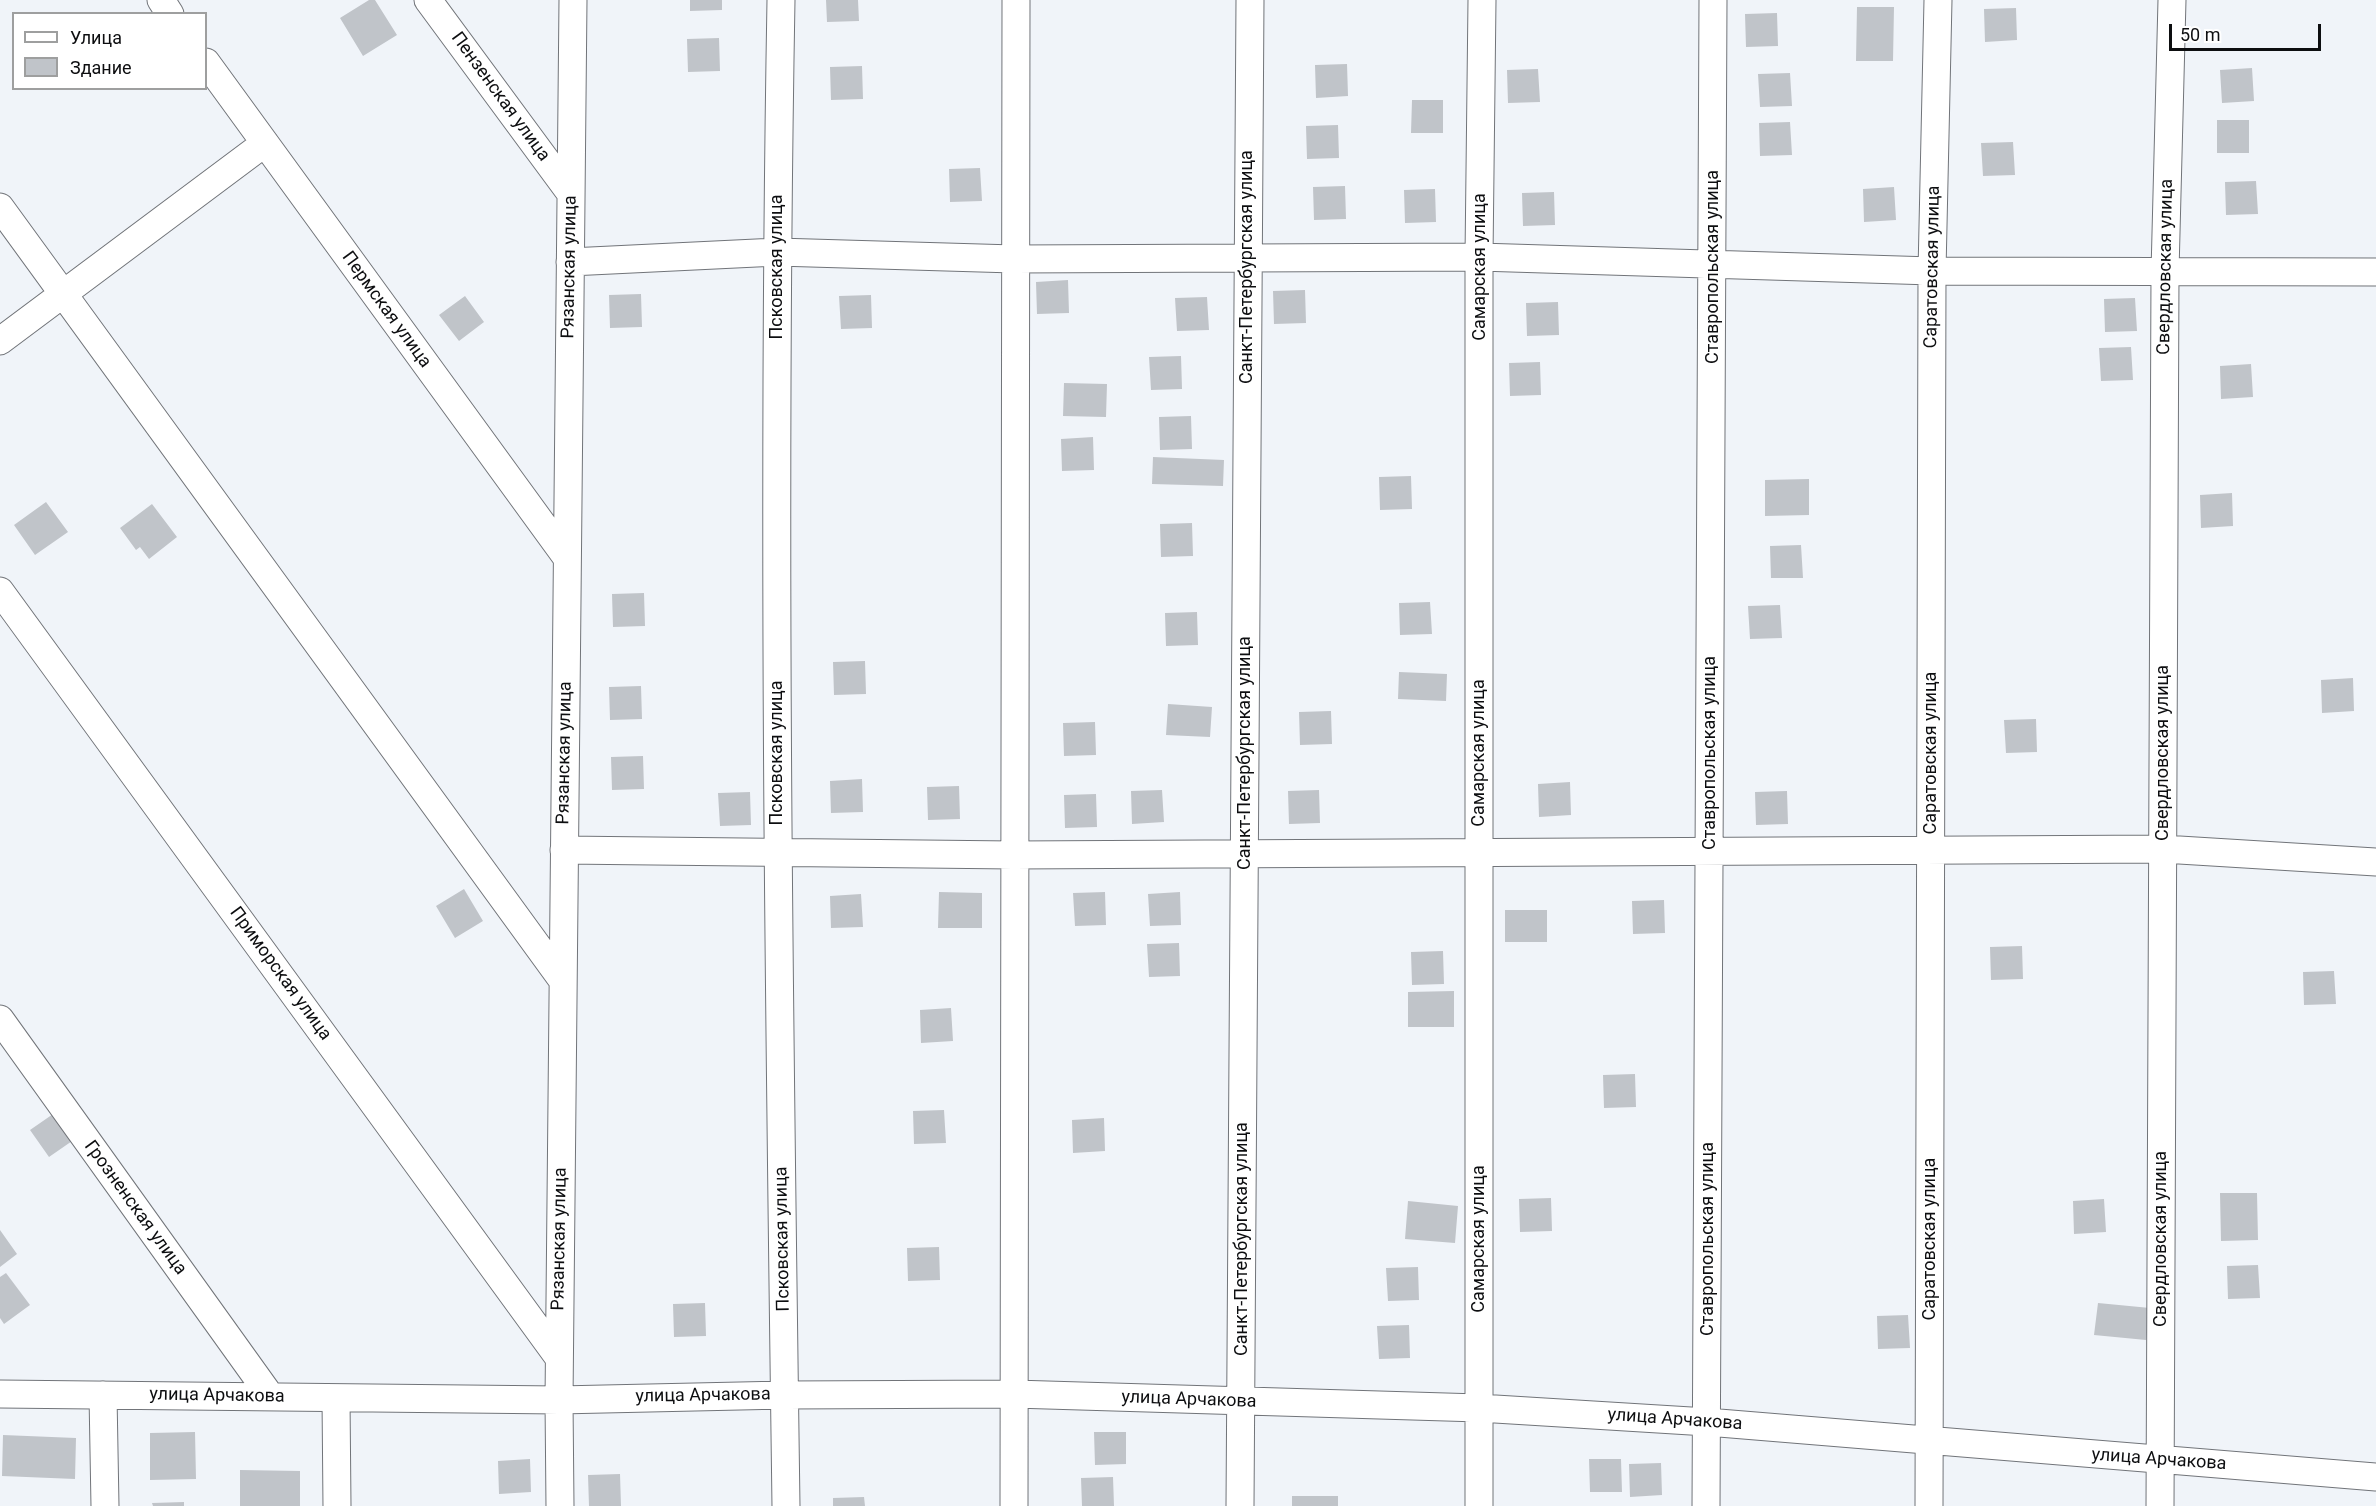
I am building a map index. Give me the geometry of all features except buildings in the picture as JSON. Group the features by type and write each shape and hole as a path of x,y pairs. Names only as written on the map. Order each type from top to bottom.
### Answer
{"street":[{"name":"Пензенская улица","path":"428,0 571,194"},
{"name":"Рязанская улица","path":"561,1506 559,1358 573,0"},
{"name":"Псковская улица","path":"781,0 777,252 778,854 786,1506"},
{"path":"1014,1506 1013,855 1016,0"},
{"name":"Санкт-Петербургская улица","path":"1240,1506 1250,0"},
{"name":"Самарская улица","path":"1479,1506 1479,257 1482,0"},
{"name":"Ставропольская улица","path":"1706,1506 1713,0"},
{"name":"Саратовская улица","path":"1929,1506 1932,271 1938,0"},
{"name":"Свердловская улица","path":"2160,1506 2165,272 2172,0"},
{"name":"Пермская улица","path":"207,63 567,558"},
{"path":"0,341 265,143"},
{"path":"0,207 563,981"},
{"path":"570,262 777,252 1014,259 1479,257 1713,262 1932,271 2376,272"},
{"name":"Приморская улица","path":"0,591 559,1358"},
{"path":"564,850 1013,855 2163,849 2376,862"},
{"name":"Грозненская улица","path":"0,1019 271,1397"},
{"name":"улица Арчакова","path":"5,1388 104,1395 559,1400 785,1395 1014,1394 1479,1408 1707,1422 2376,1477"},
{"path":"104,1395 105,1506"},
{"path":"336,1398 337,1506"}]}
